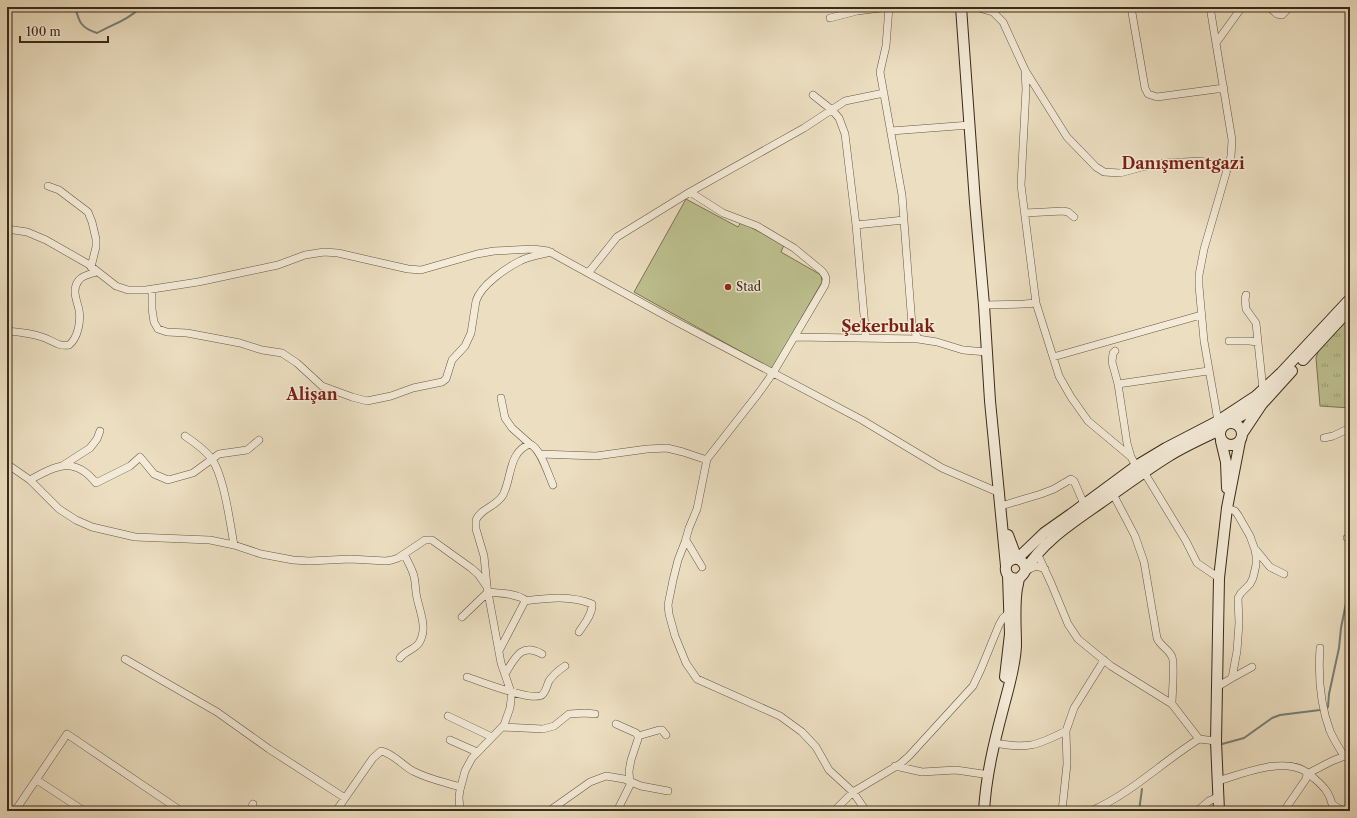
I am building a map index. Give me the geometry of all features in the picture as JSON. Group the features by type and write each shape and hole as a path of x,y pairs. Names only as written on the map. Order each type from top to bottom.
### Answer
{"main road":[{"path":"961,7 990,401 1007,570 1010,634 1006,672 989,742 978,811"},
{"path":"1227,508 1226,462 1220,437 1222,425 1281,373 1350,299"},
{"path":"1221,441 1231,446 1235,445 1263,403 1350,309"},
{"path":"984,811 985,792 994,743 1016,652 1017,592 1022,574 1031,560 1059,533 1113,494 1166,448 1222,425 1263,403"},
{"path":"1219,811 1216,740 1219,578 1227,508 1241,437 1240,426 1237,424 1222,425"},
{"path":"1017,559 1044,533 1084,504 1140,469"},
{"path":"1002,510 1011,546 1017,559"},
{"path":"1017,559 1023,562 1026,568 1022,574 1013,578 1007,570 1010,560 1017,559"}],"street":[{"path":"830,18 857,11 889,7 886,46 880,72 902,195 911,316 912,325 918,339"},
{"path":"974,7 993,12 1003,22 1025,70 1067,137 1096,167 1104,172 1120,173 1142,166 1165,162 1201,161 1228,168"},
{"path":"1131,7 1148,94 1157,97 1224,88"},
{"path":"1210,7 1232,140 1231,156 1202,261 1199,286 1208,371 1222,425"},
{"path":"1216,42 1242,7"},
{"path":"1270,7 1281,15 1284,14 1290,7"},
{"path":"1025,70 1026,89 1021,185 1036,303 1059,376 1071,397 1088,421 1131,457 1140,469 1186,541 1197,563 1219,578"},
{"path":"588,272 617,238 690,192 804,128 845,102 884,93"},
{"path":"813,95 832,110 839,118 845,134 856,225 866,338"},
{"path":"891,131 970,125"},
{"path":"7,331 37,335 60,345 69,345 77,332 80,318 75,298 76,286 79,280 94,269 96,247 92,222 88,212 59,190 48,186"},
{"path":"690,192 723,213 757,226 794,248 826,275 826,279 825,285 773,373 709,455 697,508 676,567 671,590 668,609 675,636 691,671 697,679 780,716 790,723 816,747 829,770 853,792 866,811"},
{"path":"1025,213 1063,211 1068,212 1074,217"},
{"path":"856,225 904,220"},
{"path":"7,229 20,230 40,237 81,260 112,284 121,289 128,290 152,290 269,267 324,252 338,253 408,269 421,270 477,254 494,251 543,249 862,420 942,468 1000,493"},
{"path":"152,290 154,322 158,328 167,332 187,333 282,353 297,363 322,386 367,401 391,396 413,388 442,382 446,379 452,360 465,346 468,339 472,328 477,296 497,276 521,260 551,252"},
{"path":"1246,295 1246,309 1256,323 1263,390"},
{"path":"984,305 1036,303"},
{"path":"1053,357 1201,315"},
{"path":"795,337 918,339 937,342 963,350 987,352"},
{"path":"1229,341 1258,342"},
{"path":"1114,351 1112,362 1118,384 1127,443 1131,457"},
{"path":"1118,384 1208,371"},
{"path":"501,398 505,418 512,428 535,447 540,454 553,485"},
{"path":"1324,438 1333,436 1350,428"},
{"path":"30,480 42,473 62,466 90,448 97,439 100,431"},
{"path":"185,436 212,459 222,488 234,545"},
{"path":"62,466 73,466 84,470 96,483 130,466 140,457 154,474 168,480 193,473 220,454 247,450 259,440"},
{"path":"460,811 460,787 468,764 477,752 502,727 508,715 511,700 511,692 498,651 484,556 476,528 476,520 483,511 500,499 505,490 508,475 516,456 521,449 530,444"},
{"path":"540,454 596,456 641,449 666,448 684,452 707,460"},
{"path":"7,464 30,480 67,515 82,524 92,527 135,537 203,539 234,545 261,554 302,561 350,559 386,561 398,558 425,540 432,540 478,574 488,590 519,596 524,601"},
{"path":"1002,510 1054,489 1071,479 1074,481 1084,504"},
{"path":"1113,494 1135,536 1144,562 1157,638 1161,645 1173,658 1172,704"},
{"path":"1227,508 1235,511 1250,536 1255,550 1256,565 1254,578 1238,598 1239,623 1232,678"},
{"path":"686,540 702,567"},
{"path":"1255,550 1270,567 1284,574"},
{"path":"1037,553 1068,624 1078,639 1104,660 1172,704 1199,738"},
{"path":"400,658 403,654 415,648 423,633 415,580 413,572 404,554"},
{"path":"1022,574 1036,566 1045,569"},
{"path":"462,617 488,590"},
{"path":"524,601 558,597 592,604 593,607 590,614 579,632"},
{"path":"498,651 524,601"},
{"path":"834,811 853,792 895,766 915,750 968,693 977,678 999,625 1008,613"},
{"path":"1284,811 1306,779 1307,774 1347,755 1330,730 1325,713 1319,684 1320,648"},
{"path":"505,674 517,656 525,650 534,650 542,654"},
{"path":"125,659 217,712 268,749 345,798"},
{"path":"1062,811 1067,764 1066,731 1074,708 1104,660"},
{"path":"468,677 511,692 530,696 542,695 552,677 565,666"},
{"path":"1217,687 1252,667"},
{"path":"502,727 543,729 554,726 569,714 595,714"},
{"path":"448,716 492,737"},
{"path":"616,724 636,733 638,736"},
{"path":"638,736 659,730 662,730 666,735"},
{"path":"994,743 1031,746 1046,741 1066,731"},
{"path":"15,811 67,734 181,811"},
{"path":"617,811 628,790 631,760 638,736"},
{"path":"1091,811 1126,793 1182,749 1199,738 1216,740"},
{"path":"450,740 477,752"},
{"path":"336,811 373,758 381,751 388,754 414,772 460,787"},
{"path":"895,766 922,772 956,770 983,774"},
{"path":"1218,781 1262,768 1278,766 1298,768 1304,770 1326,789 1332,804 1343,811"},
{"path":"549,811 590,782 606,776 630,781 642,786 668,791"},
{"path":"37,780 84,811"},
{"path":"1197,811 1209,801 1218,797"},
{"path":"250,811 253,804"},
{"path":"1328,811 1332,804"}],"green space":[{"name":"Stad","path":"686,199 738,227 741,222 784,245 781,252 821,275 822,282 772,369 634,292"},
{"path":"1348,318 1350,319 1350,408 1320,406 1316,358 1320,346 1335,329"}],"waterway":[{"path":"75,7 78,17 84,27 97,33 126,19 141,7"},
{"path":"1222,744 1244,738 1272,718 1280,715 1320,710 1328,707 1329,694 1339,648 1341,628 1350,583"},
{"path":"1139,811 1142,789"}],"place":[{"name":"Stad","path":"728,287"}],"district":[{"name":"Danışmentgazi","path":"1183,163"},
{"name":"Şekerbulak","path":"888,326"},
{"name":"Alişan","path":"312,394"}]}
